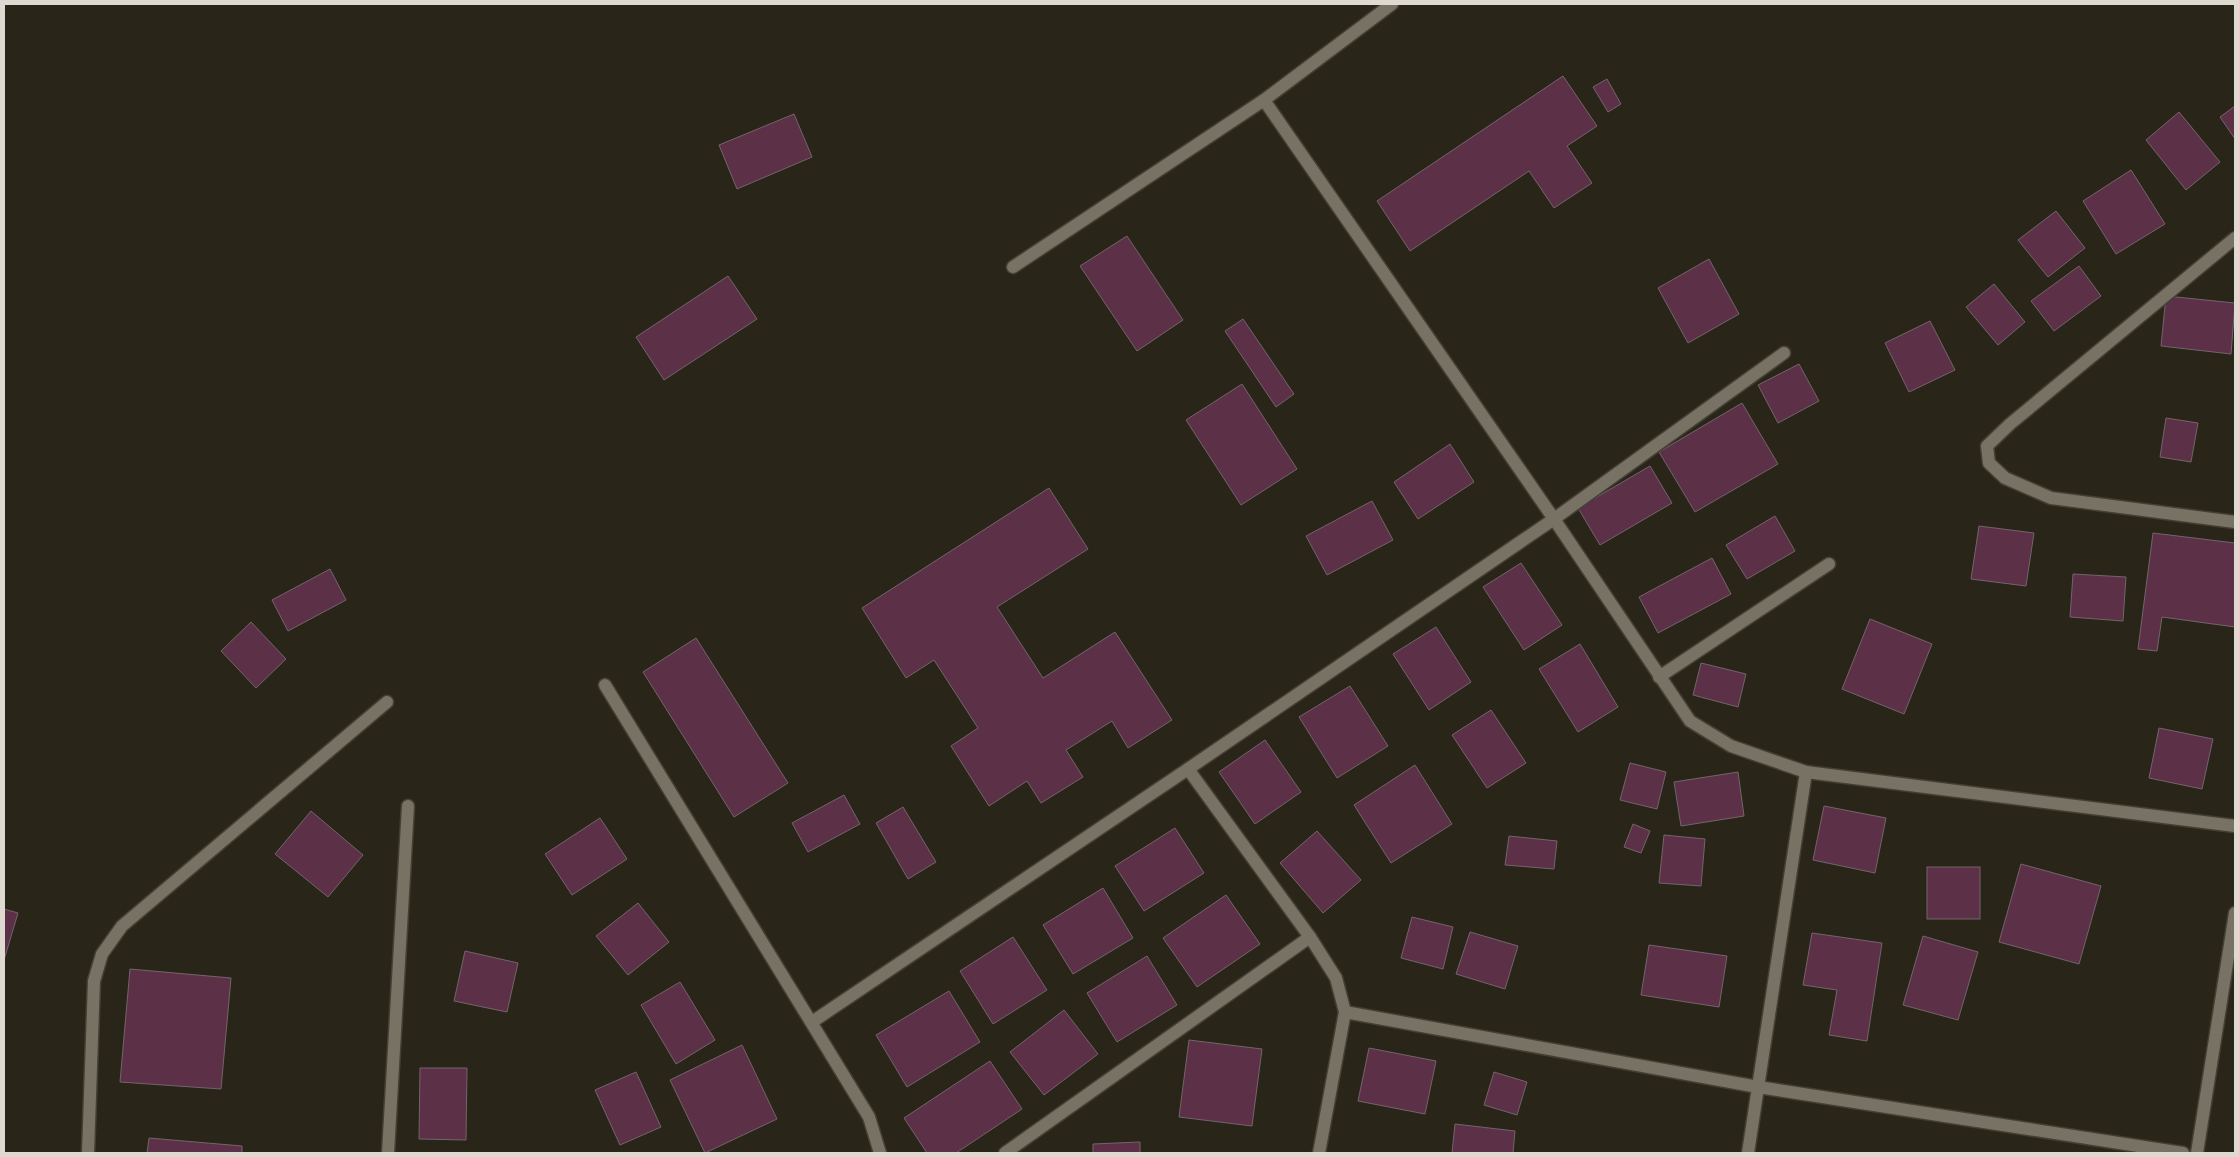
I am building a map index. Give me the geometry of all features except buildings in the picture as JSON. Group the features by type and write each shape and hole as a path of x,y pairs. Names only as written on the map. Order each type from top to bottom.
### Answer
{"street":[{"path":"1012,267 1264,100 1392,4"},
{"path":"1264,100 1554,520 1690,721 1731,746 1806,772 2235,826"},
{"path":"2235,238 2010,424 1987,446 1989,463 2005,478 2051,498 2235,522"},
{"path":"812,1022 1188,770 1554,520 1784,353"},
{"path":"1659,677 1829,564"},
{"path":"606,685 869,1117 881,1152"},
{"path":"88,1153 94,981 102,954 122,926 387,702"},
{"path":"1188,770 1310,937 1336,978 1345,1012 1319,1153"},
{"path":"1748,1153 1806,772"},
{"path":"388,1153 408,806"},
{"path":"2197,1153 2235,912"},
{"path":"1004,1153 1310,937"},
{"path":"1345,1012 1758,1087 2183,1153"}]}
